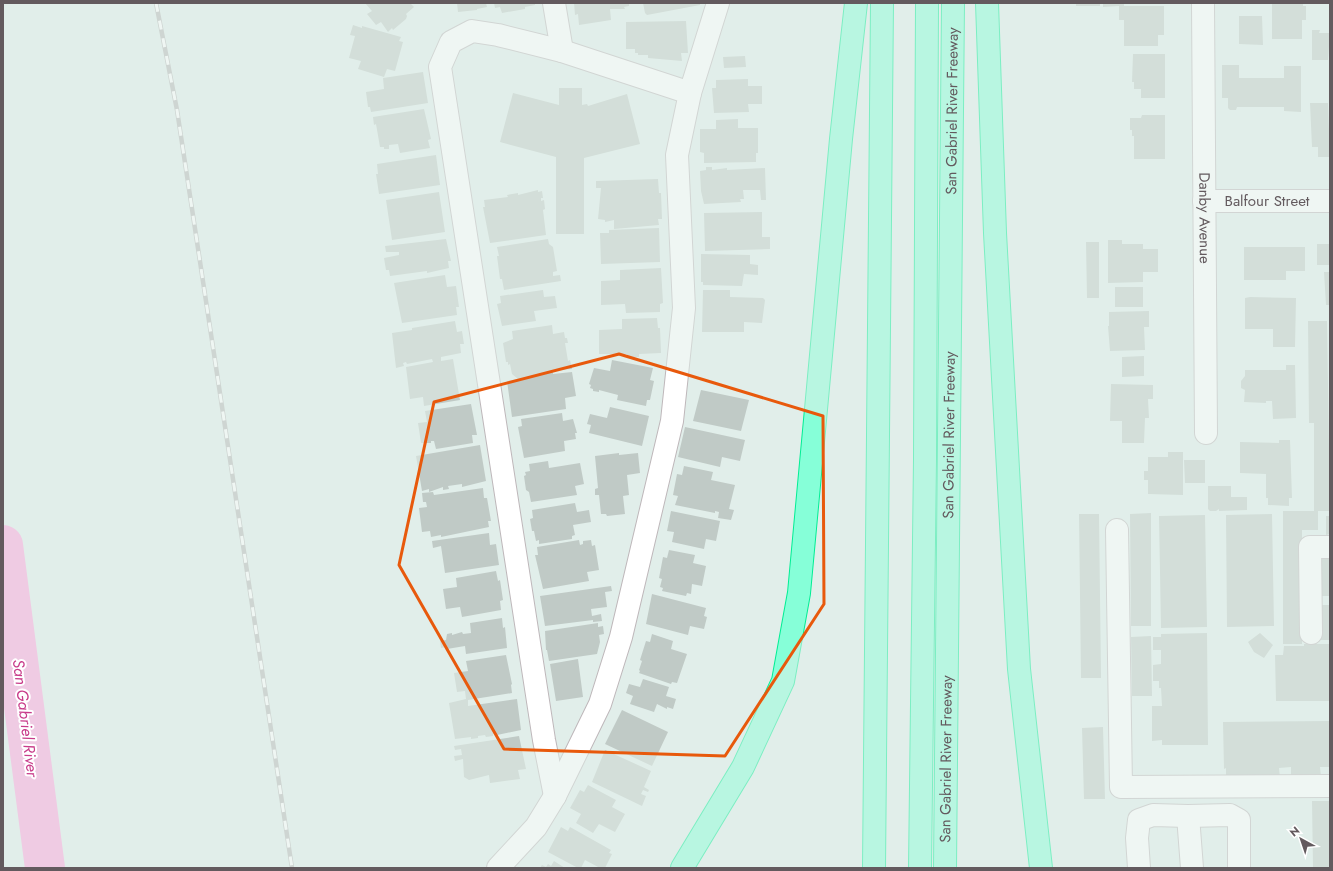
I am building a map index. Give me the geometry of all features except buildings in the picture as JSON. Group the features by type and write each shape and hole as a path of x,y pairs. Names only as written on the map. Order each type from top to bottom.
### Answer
{"highway":[{"path":"682,868 743,767 782,681 799,593 841,139 856,3"},
{"path":"874,868 882,3"},
{"path":"906,868 912,389 914,3"},
{"path":"920,868 925,458 927,3"},
{"name":"San Gabriel River Freeway","path":"945,868 953,3"},
{"path":"987,3 995,233 1019,669 1041,868"}],"street":[{"path":"554,3 562,51"},
{"path":"498,868 536,827 555,796 600,704 621,637 672,421 684,308 677,155 690,93 718,3"},
{"name":"Danby Avenue","path":"1203,3 1206,433"},
{"path":"555,796 544,740 491,384 440,67 451,42 472,31 498,35 562,51 690,93"},
{"name":"Balfour Street","path":"1204,201 1330,201"},
{"path":"1117,530 1121,787 1330,786"},
{"path":"1311,632 1310,547 1330,547"},
{"path":"1139,868 1137,838 1140,820 1153,815 1230,815 1239,820 1239,868"},
{"path":"1188,816 1192,868"}],"highlighted area":[{"path":"619,354 823,416 824,604 725,756 504,749 399,565 434,402"}],"waterway":[{"name":"San Gabriel River","path":"3,545 45,868"}],"railway":[{"path":"156,3 177,110 292,868"}]}
